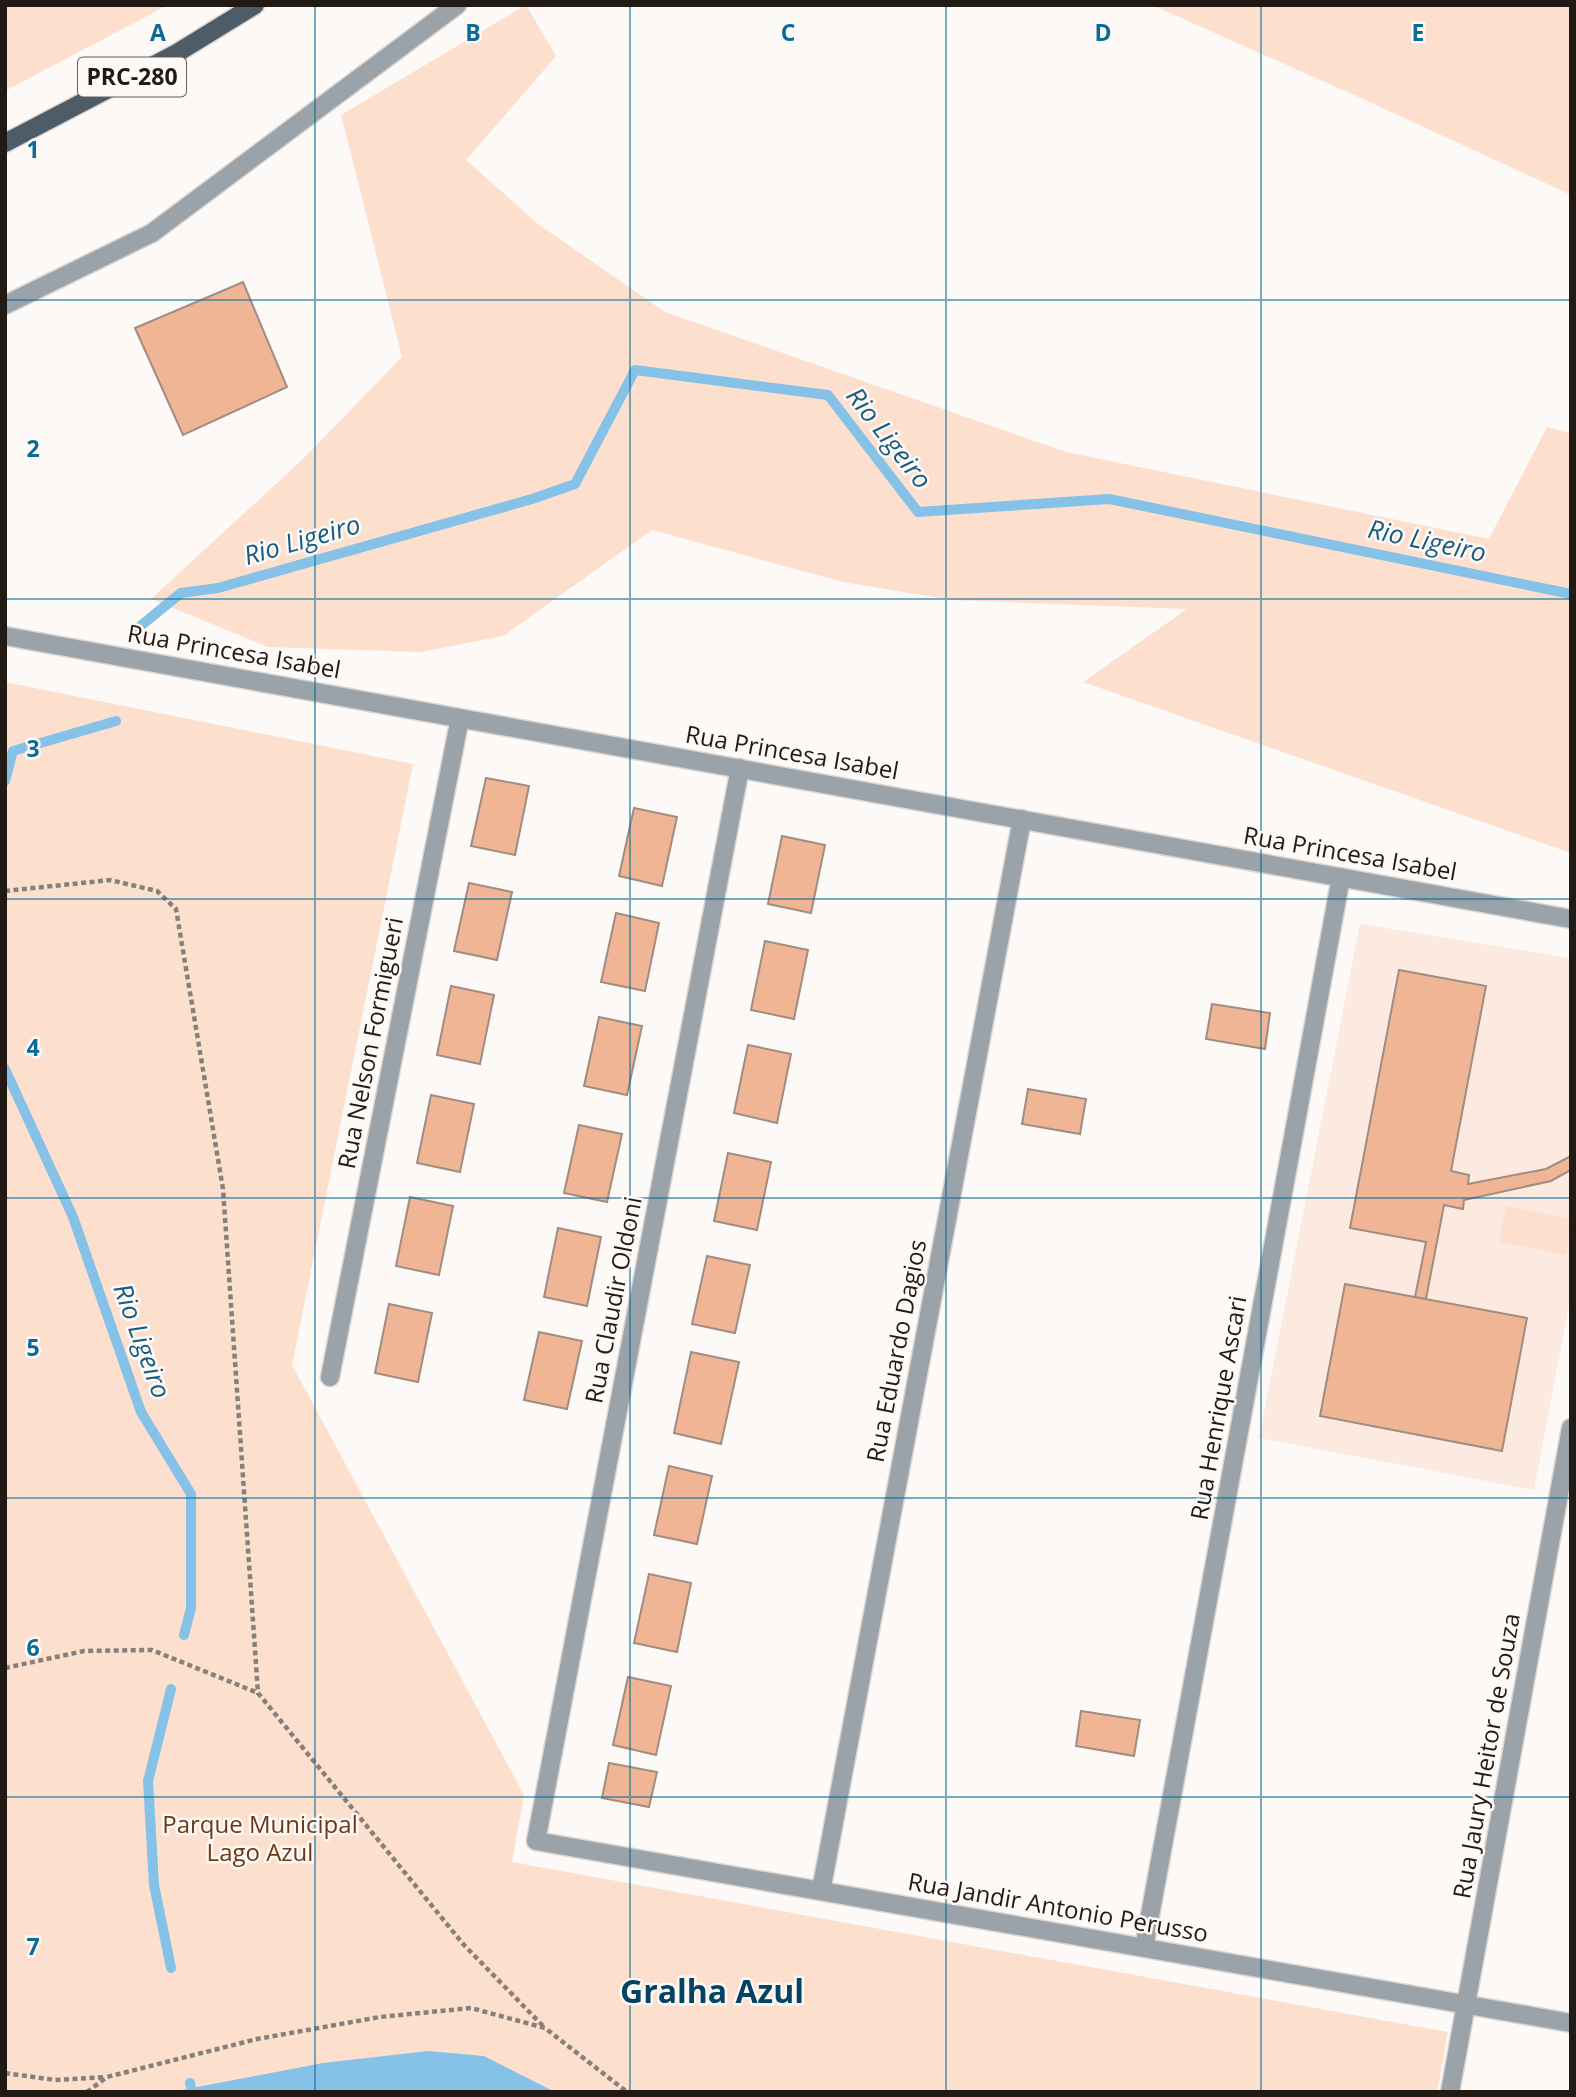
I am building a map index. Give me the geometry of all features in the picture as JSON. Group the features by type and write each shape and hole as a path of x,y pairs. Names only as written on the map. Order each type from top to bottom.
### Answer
{"main road":[{"name":"PRC-280","path":"5,143 177,53 255,5"}],"street":[{"path":"5,304 152,233 457,5"},
{"name":"Rua Princesa Isabel","path":"5,636 1571,919"},
{"name":"Rua Nelson Formigueri","path":"330,1377 460,718"},
{"name":"Rua Claudir Oldoni","path":"536,1841 740,768"},
{"name":"Rua Eduardo Dagios","path":"821,1891 1022,819"},
{"name":"Rua Henrique Ascari","path":"1144,1948 1341,877"},
{"name":"Rua Jaury Heitor de Souza","path":"1450,2092 1571,1428"},
{"name":"Rua Jandir Antonio Perusso","path":"536,1841 1571,2023"}],"path":[{"path":"5,891 110,880 157,891 176,909 223,1189 258,1693"},
{"path":"5,1668 84,1651 152,1650 258,1693 464,1945 545,2028 627,2092"},
{"path":"5,2073 55,2080 107,2077 257,2039 380,2017 471,2008 545,2028"},
{"path":"87,2092 107,2077"}],"shaded area":[{"path":"1360,924 1571,958 1571,1294 1534,1490 1259,1438"}],"green space":[{"path":"5,5 168,5 5,91"},
{"path":"526,5 556,56 466,160 538,224 665,312 1066,452 1489,539 1547,427 1571,433 1571,853 1083,682 1187,609 952,600 843,582 652,530 503,636 421,652 268,647 151,599 303,459 402,357 341,115"},
{"path":"1152,5 1571,5 1571,195 1363,99"},
{"name":"Parque Municipal Lago Azul","path":"5,682 413,764 292,1365 524,1795 512,1862 1448,2032 1437,2092 5,2092"},
{"path":"1506,1206 1571,1219 1566,1255 1499,1242"}],"water":[{"path":"428,2051 484,2056 555,2092 171,2092 323,2063"}],"building":[{"path":"243,282 287,387 183,435 135,328"},
{"path":"486,778 529,786 515,855 471,846"},
{"path":"634,808 677,817 662,886 619,876"},
{"path":"782,836 825,845 811,913 768,904"},
{"path":"469,883 512,892 497,960 454,951"},
{"path":"616,913 659,923 645,991 601,982"},
{"path":"765,941 808,950 794,1019 751,1010"},
{"path":"1399,970 1486,986 1451,1171 1469,1175 1468,1184 1546,1169 1571,1156 1571,1170 1551,1181 1464,1200 1463,1209 1444,1205 1426,1299 1415,1297 1426,1242 1350,1228"},
{"path":"451,986 494,995 480,1064 437,1055"},
{"path":"1212,1004 1270,1013 1265,1049 1206,1039"},
{"path":"599,1017 642,1026 627,1095 584,1086"},
{"path":"748,1045 791,1054 777,1123 734,1113"},
{"path":"1028,1089 1086,1099 1080,1134 1022,1124"},
{"path":"431,1095 474,1104 460,1172 417,1163"},
{"path":"579,1125 622,1134 607,1202 564,1193"},
{"path":"728,1153 771,1162 757,1230 714,1221"},
{"path":"410,1197 453,1206 439,1275 396,1266"},
{"path":"558,1228 601,1237 587,1306 544,1297"},
{"path":"707,1256 750,1265 735,1333 692,1324"},
{"path":"1345,1284 1527,1318 1502,1451 1320,1416"},
{"path":"389,1304 432,1313 418,1382 375,1373"},
{"path":"539,1332 582,1341 567,1409 524,1400"},
{"path":"691,1352 739,1362 721,1444 674,1433"},
{"path":"669,1466 712,1476 697,1544 654,1535"},
{"path":"649,1574 691,1583 677,1652 634,1643"},
{"path":"628,1677 671,1686 656,1755 613,1745"},
{"path":"1081,1711 1140,1720 1134,1756 1076,1746"},
{"path":"609,1763 657,1772 649,1807 602,1798"}],"waterway":[{"name":"Rio Ligeiro","path":"133,632 181,593 218,588 532,499 575,484 635,370 828,395 918,512 1109,499 1571,594"},
{"name":"Rio Ligeiro","path":"5,781 13,751 116,721"},
{"name":"Rio Ligeiro","path":"5,1069 73,1217 141,1412 191,1494 191,1608 184,1635"},
{"name":"Rio Ligeiro","path":"171,1689 148,1781 154,1885 171,1968"},
{"name":"Rio Ligeiro","path":"190,2083 192,2092"}],"district":[{"name":"Gralha Azul","path":"712,1992"}]}
